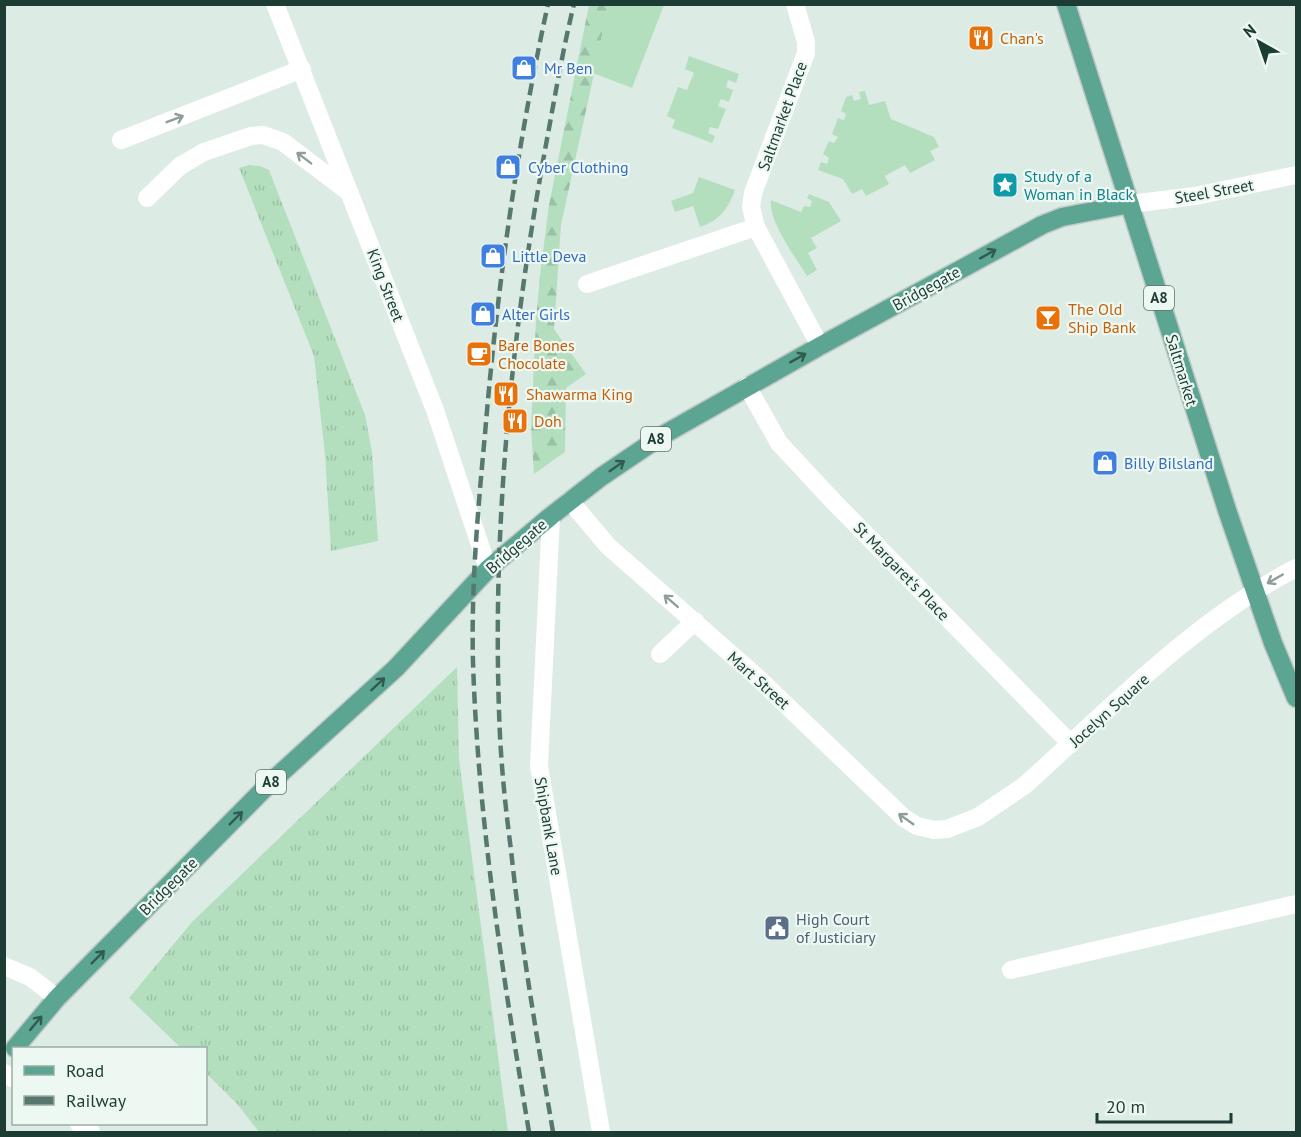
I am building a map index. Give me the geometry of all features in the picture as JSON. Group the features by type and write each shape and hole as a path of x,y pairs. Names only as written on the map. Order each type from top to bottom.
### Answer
{"main road":[{"name":"Saltmarket","path":"1066,4 1194,410 1254,591 1296,698"},
{"name":"Bridgegate","path":"16,1047 57,998 271,782 396,668 488,569 608,472 663,435 747,386 1042,225 1062,217 1130,204"}],"street":[{"name":"King Street","path":"275,4 435,410 488,569"},
{"name":"Saltmarket Place","path":"795,4 806,42 806,53 753,193 751,207 756,227 820,345"},
{"path":"121,140 302,69"},
{"path":"147,198 180,166 204,152 251,136 263,135 283,142 351,194"},
{"name":"Steel Street","path":"1130,204 1195,196 1296,175"},
{"path":"587,284 756,227"},
{"name":"St Margaret's Place","path":"747,386 779,443 1071,744"},
{"name":"Mart Street","path":"570,501 608,546 695,621 823,739 890,807 917,826 934,830 947,829 961,824"},
{"name":"Shipbank Lane","path":"551,516 539,765 601,1132"},
{"name":"Jocelyn Square","path":"961,824 978,817 1025,786 1177,649 1214,619 1254,591 1296,568"},
{"path":"660,654 695,621"},
{"path":"1011,970 1296,904"},
{"path":"4,966 30,977 57,998"}],"green space":[{"path":"589,5 609,5 561,225 554,329 586,374 566,388 565,452 534,474 531,428 540,275 549,205"},
{"path":"609,5 664,5 632,88 593,73"},
{"path":"689,56 739,74 736,83 728,80 726,87 733,90 729,102 721,99 718,106 726,109 718,129 710,127 708,133 715,136 712,143 672,128 675,120 667,116 678,87 687,90 694,73 685,69"},
{"path":"865,91 869,105 885,101 891,119 934,137 939,147 930,151 935,160 910,173 905,165 885,176 889,184 866,196 862,189 852,194 843,179 818,170 821,162 827,164 829,158 823,154 829,141 834,143 838,137 832,134 838,118 844,120 846,114 841,111 846,97 852,95 854,101 861,99 859,92"},
{"path":"249,165 269,170 365,415 372,452 378,541 331,551 325,455 314,356 239,168"},
{"path":"699,177 735,190 722,213 713,221 700,227 693,206 675,212 671,201 693,193"},
{"path":"809,194 829,202 841,221 811,238 817,248 808,253 817,270 807,276 778,229 771,209 771,200 801,212 804,206 810,207 812,201 807,198"},
{"path":"457,667 459,759 508,1132 259,1132 238,1105 207,1074 207,1047 180,1047 129,998 192,922"}],"railway":[{"path":"529,1132 501,956 486,839 476,721 473,605 480,491 502,272 527,111 548,4"},
{"path":"553,1132 524,956 504,793 500,736 498,589 506,442 522,295 545,150 574,4"}],"place":[{"name":"Chan's","path":"981,38"},
{"name":"Mr Ben","path":"524,68"},
{"name":"Cyber Clothing","path":"508,167"},
{"name":"Study of a Woman in Black","path":"1005,185"},
{"name":"Little Deva","path":"493,256"},
{"name":"Alter Girls","path":"483,314"},
{"name":"The Old Ship Bank","path":"1048,318"},
{"name":"Bare Bones Chocolate","path":"479,354"},
{"name":"Shawarma King","path":"506,394"},
{"name":"Doh","path":"515,421"},
{"name":"Billy Bilsland","path":"1105,463"},
{"name":"High Court of Justiciary","path":"777,928"}]}
